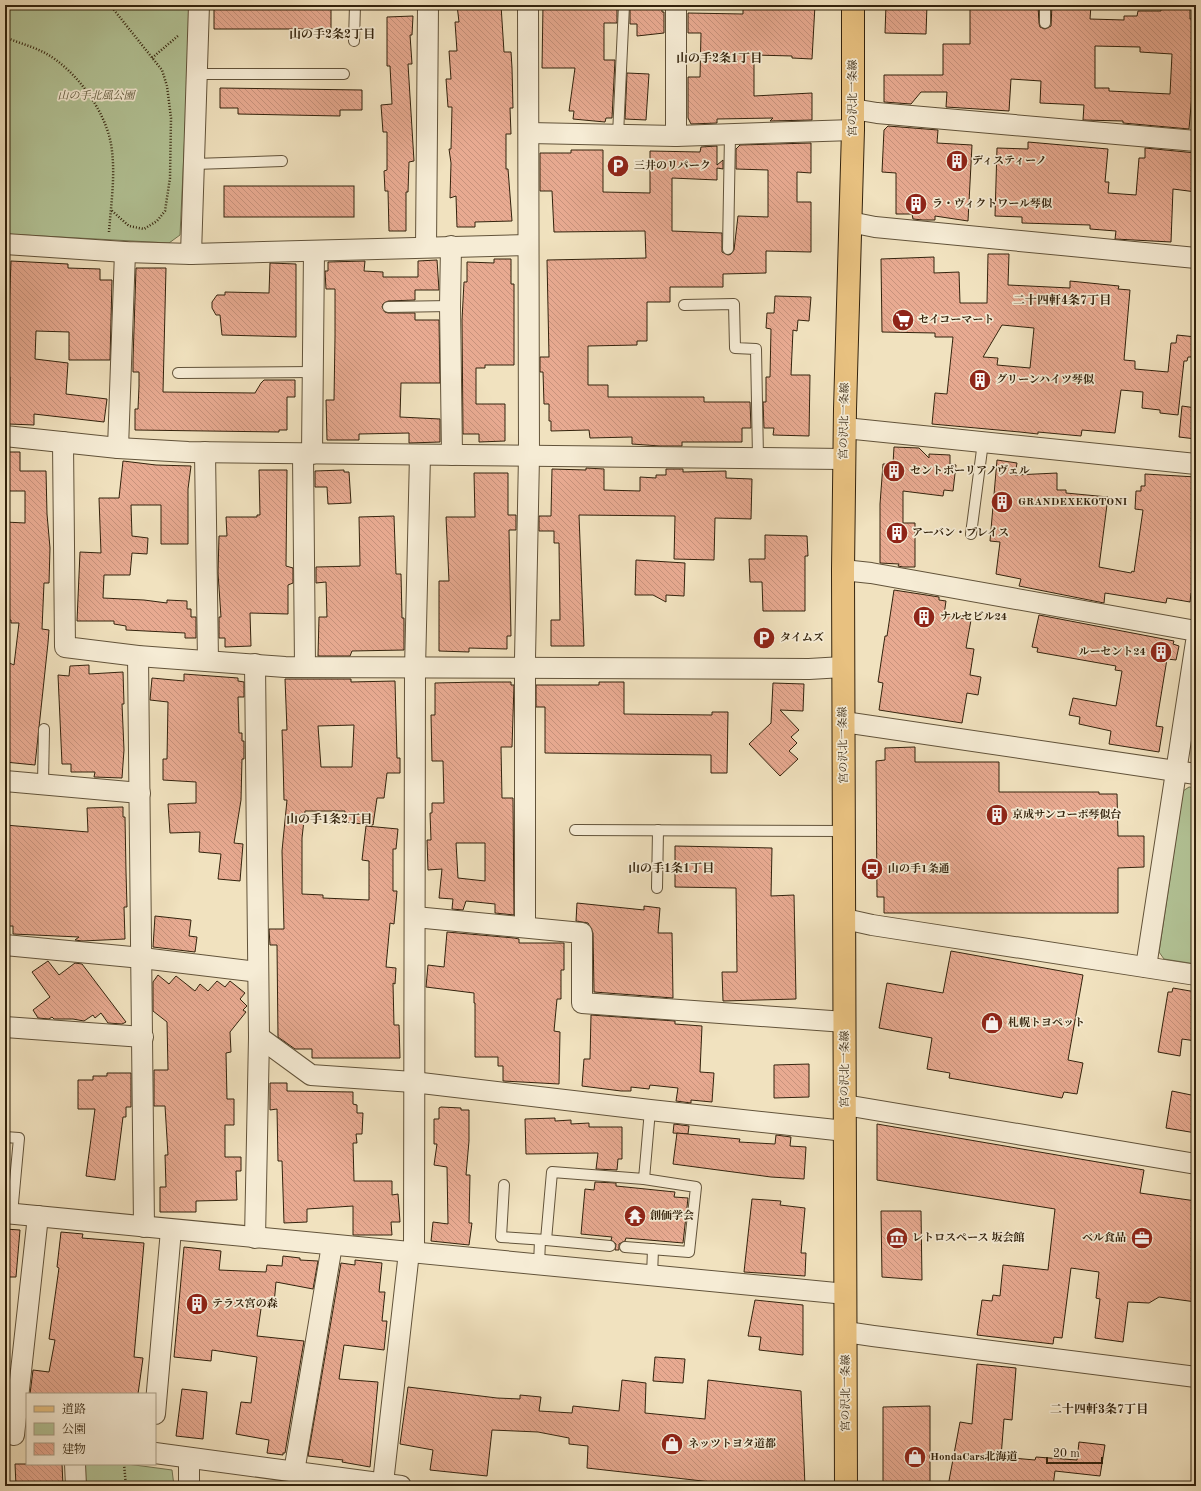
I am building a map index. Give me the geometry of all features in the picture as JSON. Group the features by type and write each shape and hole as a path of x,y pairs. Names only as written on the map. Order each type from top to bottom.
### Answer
{"main road":[{"name":"宮の沢北一条線","path":"846,1486 843,570 844,459 853,119 853,5"}],"street":[{"path":"191,254 199,5"},
{"path":"426,247 428,5"},
{"path":"525,927 529,456 528,5"},
{"path":"676,5 676,136"},
{"path":"528,133 676,136 730,134 853,119 877,113 1196,141"},
{"path":"850,222 875,227 1196,258"},
{"path":"5,244 191,254 528,245"},
{"path":"452,246 450,306 452,455"},
{"path":"116,251 118,448"},
{"path":"305,666 308,454 312,372 314,251"},
{"path":"845,428 1196,464"},
{"path":"5,436 118,448 205,452 844,459"},
{"path":"63,442 65,647 138,656 208,661 305,666 415,669 809,669 843,667"},
{"path":"205,452 208,661"},
{"path":"156,1453 294,1472 317,1481 392,1485 412,1253 416,917 415,669 420,455"},
{"path":"843,570 871,573 1196,631"},
{"path":"1146,967 1175,770 1196,642"},
{"path":"138,656 144,1227"},
{"path":"255,1238 259,1037 256,664"},
{"path":"844,722 1196,774"},
{"path":"5,781 140,793"},
{"path":"416,917 582,933 582,1003 845,1022"},
{"path":"845,919 872,925 1196,975"},
{"path":"5,945 142,958 258,972"},
{"path":"5,1027 143,1037"},
{"path":"259,1037 311,1075 413,1082 845,1132"},
{"path":"845,1105 1196,1164"},
{"path":"8,1214 846,1294"},
{"path":"15,1435 38,1216"},
{"path":"156,1402 171,1230"},
{"path":"294,1472 332,1245"},
{"path":"846,1332 1196,1377"},
{"path":"189,1458 189,1486"},
{"path":"75,1465 76,1486"}],"lane":[{"path":"354,41 355,5"},
{"path":"618,134 624,5"},
{"path":"1045,5 1045,23"},
{"path":"197,74 344,74"},
{"path":"728,249 730,134"},
{"path":"194,164 282,161"},
{"path":"684,305 734,304 735,348 756,349 758,458"},
{"path":"388,307 450,306"},
{"path":"178,373 312,372"},
{"path":"971,534 983,442"},
{"path":"43,784 44,729"},
{"path":"575,830 845,831"},
{"path":"657,888 658,830"},
{"path":"644,1179 650,1110"},
{"path":"5,1137 18,1138 8,1214"},
{"path":"539,1265 552,1172 644,1179 696,1187 689,1252 625,1247"},
{"path":"504,1185 501,1237 610,1246"},
{"path":"652,1276 654,1249"}],"path":[{"path":"110,5 162,70 167,86 171,118 170,178 165,210 157,221 144,229 129,226 111,210"},
{"path":"152,58 172,39 181,34 198,38"},
{"path":"5,38 45,53 64,66 90,96 101,115 111,143 113,173 111,210 116,251"},
{"path":"124,1465 126,1486"}],"green space":[{"name":"山の手北風公園","path":"5,5 191,5 180,235 169,243 5,234"},
{"path":"1189,787 1196,788 1196,964 1164,959 1159,952 1183,791"},
{"path":"84,1465 134,1465 172,1470 174,1486 85,1486"}],"building":[{"path":"214,5 331,6 331,29 214,29"},
{"path":"457,5 501,5 504,52 511,52 512,68 513,108 510,108 511,134 506,134 506,169 508,169 512,221 475,222 475,227 457,227 456,196 450,198 451,163 449,149 451,149 452,107 448,107 446,79 451,79 449,51 457,51 455,22 459,22"},
{"path":"543,5 617,5 617,23 604,23 604,60 615,60 612,118 606,118 605,122 573,119 574,111 569,111 575,68 542,68"},
{"path":"630,5 662,5 662,12 664,12 664,33 637,36 637,24 630,24"},
{"path":"743,5 815,5 812,59 792,58 792,56 754,55 754,96 812,93 812,120 770,121 773,118 717,119 717,123 691,124 688,118 688,77 700,77 701,33 688,33 688,13 743,14"},
{"path":"886,5 927,5 926,34 885,33"},
{"path":"970,5 1038,5 1040,27 1045,29 1051,26 1052,5 1091,5 1090,19 1124,20 1124,16 1137,16 1138,11 1161,11 1161,5 1190,5 1190,19 1196,19 1196,47 1189,129 1123,123 1123,121 1083,120 1084,105 1040,103 1041,81 1011,79 1009,111 946,107 947,92 921,92 911,104 884,102 884,75 943,75 943,44 970,44","holes":["1095,46 1140,47 1140,52 1172,54 1170,94 1109,91 1109,88 1095,88"]},
{"path":"413,16 412,35 410,35 412,64 408,64 414,161 409,162 408,192 406,192 406,231 389,231 388,191 385,191 384,171 387,170 387,132 383,132 381,105 392,104 390,66 387,66 387,17"},
{"path":"627,73 649,74 646,120 625,119"},
{"path":"220,88 362,90 362,110 340,110 340,116 238,114 238,108 220,108"},
{"path":"888,126 938,130 937,143 972,145 968,221 935,216 935,220 923,220 913,219 912,214 896,214 896,173 882,172 884,130"},
{"path":"1028,142 1108,149 1105,182 1109,182 1108,193 1136,195 1139,158 1145,158 1145,148 1196,153 1196,192 1173,189 1171,242 1115,239 1116,231 1090,229 1090,225 1022,223 1022,217 995,216 997,148 1028,149"},
{"path":"811,143 811,173 797,172 797,202 811,202 811,252 766,251 766,273 723,274 723,287 670,287 670,302 647,302 647,341 637,341 637,345 588,346 588,385 608,385 608,397 704,397 704,402 750,402 751,428 742,428 742,442 682,442 682,446 660,446 632,444 632,437 590,438 589,430 551,431 551,421 549,421 549,404 544,404 543,372 540,372 540,357 549,357 547,260 646,258 645,231 554,232 552,191 540,191 540,153 571,153 571,150 603,150 603,192 650,193 650,151 700,152 701,147 717,146 717,165 723,160 723,169 717,168 717,180 672,178 672,231 722,233 722,252 728,255 734,250 738,216 768,217 768,170 736,169 736,149 740,145"},
{"path":"224,186 354,186 354,217 224,217"},
{"path":"988,254 1009,254 1008,285 1070,288 1070,281 1119,286 1118,289 1130,290 1124,360 1135,361 1135,369 1168,372 1171,343 1176,343 1177,335 1196,337 1196,355 1188,357 1187,361 1184,361 1178,415 1160,413 1160,410 1142,408 1143,392 1121,390 1115,433 1082,430 1081,436 1038,432 1038,434 932,424 935,393 947,394 953,337 935,337 935,333 882,332 881,259 934,257 934,273 959,272 960,303 987,303","holes":["1002,325 1034,328 1030,368 997,365 998,358 983,357"]},
{"path":"494,259 511,259 511,284 514,284 514,365 485,365 485,368 476,368 476,404 505,404 505,441 479,442 479,434 463,434 462,320 464,282 467,282 467,262 494,263"},
{"path":"437,260 439,290 415,290 415,300 388,301 383,304 382,307 385,312 388,313 415,313 415,320 439,320 440,383 401,383 400,417 440,419 440,442 409,443 409,433 359,434 359,440 327,440 326,400 334,400 335,336 335,289 326,289 325,271 328,271 328,262 365,261 364,271 383,272 383,277 418,277 418,261"},
{"path":"11,261 68,264 68,268 100,269 100,280 112,280 110,360 69,360 69,332 36,331 35,359 68,363 66,394 107,399 104,422 34,414 34,425 9,424 10,377 5,376 5,315 9,315"},
{"path":"270,263 296,264 296,337 222,335 220,315 216,315 212,308 212,302 217,295 225,295 225,292 269,293"},
{"path":"136,268 166,268 163,392 255,393 264,380 295,380 295,397 287,397 287,430 279,430 279,432 135,430 135,409 138,409 139,386 139,372 133,372"},
{"path":"775,296 811,297 809,321 798,320 797,331 793,330 791,375 810,375 809,436 773,435 774,428 764,428 763,402 766,402 766,377 770,377 771,329 766,328 767,313 774,313"},
{"path":"1182,406 1196,408 1196,439 1179,437"},
{"path":"894,447 919,448 929,458 929,454 950,455 950,464 956,465 953,491 944,490 943,496 903,491 903,523 915,523 915,567 903,567 898,566 899,564 880,563 880,504 883,464 893,464"},
{"path":"5,452 20,452 20,471 46,471 47,514 50,548 49,583 44,583 42,629 49,630 35,765 5,762 5,727 7,727 9,684 5,682 5,661 14,665 19,623 11,623 11,620 5,620 5,522 25,523 25,491 5,491"},
{"path":"997,460 1017,463 1015,475 1057,473 1057,490 1066,490 1066,493 1108,497 1099,567 1131,573 1132,571 1134,572 1143,510 1135,509 1136,491 1141,491 1141,486 1145,486 1145,474 1196,477 1196,594 1191,593 1190,602 1167,598 1166,603 1105,593 1104,603 1019,586 1021,579 996,574 1000,542 990,541"},
{"path":"123,461 156,465 191,466 188,489 188,544 161,544 161,505 131,505 132,536 148,538 147,554 132,553 130,575 104,575 103,598 167,603 167,600 187,601 187,609 191,609 191,617 196,617 196,638 185,638 185,633 126,630 126,626 114,624 114,621 77,621 80,552 101,553 99,498 119,498"},
{"path":"586,468 604,469 604,490 640,491 640,477 656,478 656,475 666,475 666,469 683,469 683,472 726,471 726,478 752,479 751,519 715,518 714,560 674,559 675,516 579,515 584,646 551,646 551,620 560,620 559,543 554,543 554,531 539,531 539,516 551,516 552,469 586,470"},
{"path":"259,470 287,470 286,566 293,568 293,583 288,585 288,614 250,613 251,646 225,647 225,638 219,638 219,617 221,617 218,573 219,536 227,536 226,517 257,517 257,515 260,515"},
{"path":"344,470 344,472 349,472 351,503 328,504 327,487 315,487 315,471"},
{"path":"474,473 508,473 508,515 516,515 516,530 509,530 511,636 507,636 507,649 469,648 469,652 439,651 439,581 449,581 446,517 475,517"},
{"path":"394,516 396,574 401,574 402,618 404,618 404,650 352,651 350,656 318,656 319,617 327,617 326,582 316,583 316,567 360,566 359,517"},
{"path":"765,535 807,536 808,556 805,556 805,611 763,611 762,582 750,582 749,559 765,559"},
{"path":"636,560 685,563 684,596 666,595 666,602 653,595 635,595"},
{"path":"894,590 939,597 939,600 946,601 944,615 971,620 966,648 974,649 970,675 981,677 978,695 967,693 962,723 879,710 883,683 878,682"},
{"path":"1039,615 1174,641 1173,644 1179,646 1176,660 1167,659 1156,726 1163,727 1159,752 1109,744 1111,731 1079,724 1080,717 1069,715 1073,698 1116,706 1122,671 1115,670 1116,666 1037,652 1038,648 1032,647"},
{"path":"89,665 89,674 123,672 124,704 122,704 124,750 122,778 94,777 95,772 71,772 71,764 62,764 58,675 69,676 70,666"},
{"path":"184,674 238,678 238,681 244,682 244,697 238,697 239,733 242,733 242,741 244,741 244,759 242,759 241,800 234,843 243,844 240,881 218,879 221,854 199,852 200,832 170,833 168,804 196,803 196,782 163,780 163,759 167,759 168,702 150,700 152,678 184,681"},
{"path":"285,679 351,679 351,682 395,681 397,758 400,758 400,773 387,773 384,798 377,798 373,825 344,822 345,811 305,811 302,838 302,894 323,895 323,898 369,900 369,861 362,860 366,826 398,829 396,849 393,849 393,891 397,891 394,924 390,923 386,967 396,968 395,984 393,983 394,1025 399,1025 400,1058 312,1058 312,1049 295,1049 278,1037 277,945 270,945 269,929 284,929 282,851 287,800 284,800 282,730 287,730","holes":["354,725 352,767 321,767 318,726"]},
{"path":"511,682 511,685 514,685 512,747 501,747 502,798 513,798 514,915 495,913 495,904 466,901 463,910 452,909 453,899 439,898 442,869 428,870 427,840 431,840 430,813 432,813 432,803 444,803 443,761 432,761 431,715 435,715 435,683","holes":["456,843 485,843 485,881 458,878"]},
{"path":"599,682 624,682 624,714 712,715 712,712 728,712 727,773 711,773 711,755 545,753 545,707 536,707 536,685 599,685"},
{"path":"773,683 804,684 803,711 780,710 799,730 791,737 797,743 789,751 798,759 780,776 749,744 771,723"},
{"name":"京成サンコーポ琴似台","path":"915,747 915,762 999,762 999,792 1099,792 1099,794 1117,794 1118,836 1144,836 1144,867 1118,868 1118,913 884,913 884,897 877,897 876,761 885,760 885,748"},
{"path":"123,807 123,817 125,817 127,907 124,907 125,939 82,941 75,940 79,937 13,934 13,926 8,926 8,886 5,886 5,825 88,832 87,808"},
{"path":"675,846 772,848 771,896 794,895 796,999 723,1001 722,972 737,972 736,888 675,887"},
{"path":"577,903 644,910 644,906 660,908 658,933 672,933 673,998 594,992 593,933 588,923 576,921"},
{"path":"155,916 191,920 189,936 197,937 195,952 153,947"},
{"path":"447,932 514,938 519,939 519,943 564,943 564,970 561,970 561,999 557,999 554,1031 560,1032 559,1084 503,1081 503,1066 498,1066 498,1057 475,1057 474,993 426,987 428,965 444,967"},
{"path":"951,951 1083,975 1068,1060 1083,1063 1077,1094 1064,1092 1062,1098 949,1078 950,1073 927,1069 932,1038 879,1028 887,983 943,993"},
{"path":"48,961 59,975 75,963 82,964 126,1022 122,1024 108,1023 101,1013 95,1018 93,1015 84,1021 73,1019 54,1019 52,1017 49,1019 38,1018 33,1010 50,997 32,972"},
{"path":"158,975 169,984 176,976 195,991 200,984 208,991 217,981 225,987 230,981 245,993 240,999 247,1006 243,1010 246,1012 230,1032 231,1052 226,1053 227,1099 234,1099 234,1125 225,1125 225,1157 241,1157 241,1171 236,1171 237,1200 196,1201 196,1212 160,1212 160,1187 166,1187 165,1155 168,1155 165,1106 154,1106 154,1070 168,1070 167,1022 153,1011 153,982"},
{"path":"1173,988 1196,992 1196,1041 1182,1039 1180,1056 1158,1052 1168,992 1172,992"},
{"path":"591,1015 675,1021 675,1024 702,1026 700,1072 714,1073 712,1102 691,1100 691,1103 676,1101 678,1088 650,1085 649,1089 631,1087 631,1091 621,1091 582,1086 584,1059 590,1059"},
{"path":"809,1064 809,1097 774,1098 774,1065"},
{"path":"107,1073 131,1073 131,1107 126,1107 126,1117 123,1117 115,1180 86,1176 95,1109 78,1109 78,1080 93,1080 93,1076 107,1076"},
{"path":"270,1083 287,1083 287,1091 353,1092 353,1104 357,1105 357,1113 363,1113 362,1134 356,1134 357,1143 353,1143 354,1181 392,1181 392,1195 398,1194 400,1222 391,1222 392,1235 353,1235 353,1206 307,1209 307,1222 284,1223 282,1161 278,1161 277,1109 270,1110"},
{"path":"1172,1091 1196,1096 1196,1133 1166,1128"},
{"path":"439,1108 469,1110 469,1141 466,1175 470,1175 469,1223 472,1223 469,1245 431,1241 433,1222 448,1224 447,1167 434,1165 437,1144 434,1144 434,1119 439,1119"},
{"path":"555,1118 555,1121 571,1120 571,1124 589,1123 589,1127 622,1127 622,1159 618,1159 617,1170 596,1169 598,1153 526,1154 525,1119"},
{"path":"674,1124 689,1126 688,1134 673,1133"},
{"path":"877,1124 1144,1170 1140,1193 1196,1201 1196,1302 1159,1297 1149,1303 1128,1302 1123,1342 1095,1338 1100,1299 1096,1298 1099,1272 1071,1268 1062,1338 1054,1337 1053,1344 977,1335 982,1300 992,1301 993,1295 1000,1296 1003,1265 1048,1270 1055,1209 877,1180"},
{"path":"677,1133 740,1139 739,1142 775,1144 776,1135 791,1137 790,1146 806,1147 804,1179 771,1177 673,1164"},
{"name":"創価学会","path":"595,1182 616,1183 616,1186 675,1192 674,1197 688,1198 683,1243 626,1238 625,1241 619,1244 619,1250 615,1250 616,1244 611,1240 612,1237 581,1234 585,1189 594,1190"},
{"path":"752,1199 781,1201 780,1205 805,1208 801,1253 806,1253 805,1276 744,1272"},
{"path":"881,1211 921,1211 922,1280 882,1277"},
{"path":"5,1229 20,1230 16,1277 5,1277"},
{"path":"61,1232 83,1234 82,1238 144,1243 134,1357 143,1358 138,1393 30,1393 33,1370 49,1372 55,1340 49,1339 59,1268 57,1267"},
{"path":"184,1247 221,1251 219,1270 266,1272 267,1265 282,1266 283,1256 300,1258 300,1260 318,1261 313,1289 276,1282 274,1304 262,1302 257,1336 304,1341 285,1453 283,1453 283,1455 267,1453 269,1440 236,1434 241,1402 251,1403 257,1357 212,1350 211,1361 174,1357"},
{"path":"355,1260 382,1263 379,1292 385,1292 382,1321 387,1321 384,1350 344,1345 339,1379 378,1382 370,1467 342,1462 343,1460 308,1456 341,1263 355,1265"},
{"path":"755,1300 803,1305 803,1355 759,1350 761,1337 748,1336"},
{"path":"655,1357 685,1359 683,1383 653,1381"},
{"path":"977,1364 1016,1368 1012,1420 1004,1419 1001,1457 1035,1460 1036,1457 1077,1460 1079,1442 1105,1445 1100,1476 1055,1471 1053,1486 948,1486 960,1422 972,1424"},
{"path":"5,1368 10,1368 7,1394 5,1394"},
{"path":"622,1380 646,1383 645,1413 705,1419 708,1380 801,1391 805,1486 747,1486 587,1468 588,1446 569,1444 569,1438 538,1432 492,1430 487,1476 430,1470 433,1450 400,1444 408,1387 497,1398 520,1399 520,1395 541,1397 539,1411 572,1413 573,1406 619,1411"},
{"path":"182,1389 207,1392 203,1439 176,1436"},
{"path":"930,1406 930,1486 883,1486 883,1407"},
{"path":"15,1464 62,1465 63,1486 16,1486"}],"place":[{"name":"ディスティーノ","path":"957,161"},
{"name":"三井のリパーク","path":"618,166"},
{"name":"ラ・ヴィクトワール琴似","path":"916,204"},
{"name":"セイコーマート","path":"903,320"},
{"name":"グリーンハイツ琴似","path":"980,380"},
{"name":"セントポーリアノヴェル","path":"894,471"},
{"name":"GRANDEXEKOTONI","path":"1002,502"},
{"name":"アーバン・プレイス","path":"897,533"},
{"name":"ナルセビル24","path":"924,617"},
{"name":"タイムズ","path":"764,638"},
{"name":"ルーセント24","path":"1161,652"},
{"name":"京成サンコーポ琴似台","path":"997,815"},
{"name":"山の手1条通","path":"872,869"},
{"name":"札幌トヨペット","path":"992,1023"},
{"name":"創価学会","path":"635,1216"},
{"name":"レトロスペース 坂会館","path":"897,1238"},
{"name":"ベル食品","path":"1142,1238"},
{"name":"テラス宮の森","path":"197,1304"},
{"name":"ネッツトヨタ道都","path":"672,1444"},
{"name":"HondaCars北海道","path":"915,1457"}],"district":[{"name":"山の手2条2丁目","path":"332,35"},
{"name":"山の手2条1丁目","path":"719,59"},
{"name":"二十四軒4条7丁目","path":"1062,301"},
{"name":"山の手1条2丁目","path":"329,820"},
{"name":"山の手1条1丁目","path":"671,869"},
{"name":"二十四軒3条7丁目","path":"1099,1410"}]}
